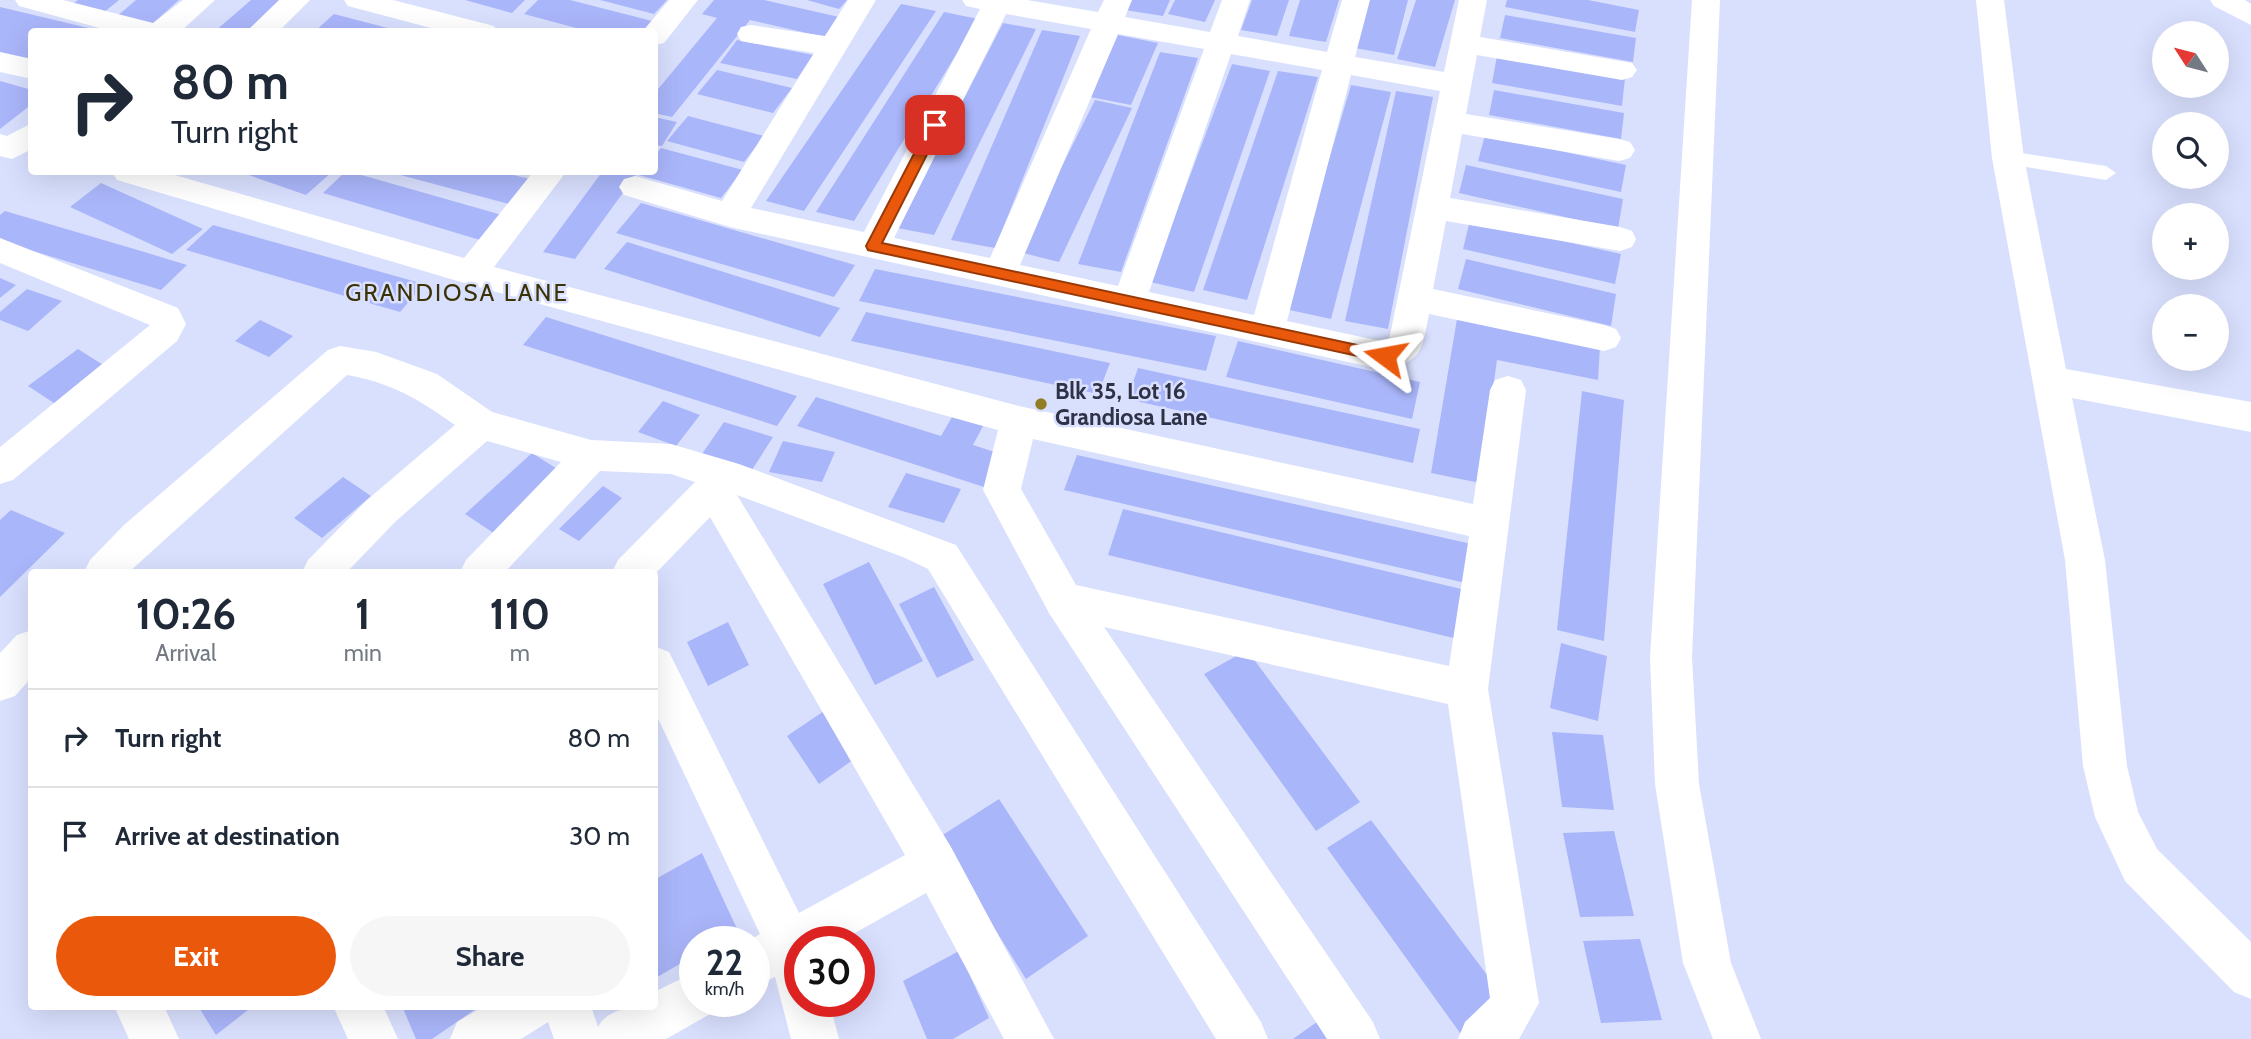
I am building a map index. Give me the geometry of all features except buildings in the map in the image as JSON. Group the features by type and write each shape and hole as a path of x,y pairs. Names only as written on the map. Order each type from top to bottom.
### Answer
{"street":[{"path":"29,0 136,28"},
{"path":"166,28 201,0"},
{"path":"264,28 296,0"},
{"path":"358,0 468,28"},
{"path":"658,31 684,0"},
{"path":"730,215 862,0"},
{"path":"1129,301 1236,0"},
{"path":"1266,330 1356,0"},
{"path":"635,187 730,215 1385,356 1398,354 1405,346 1473,0"},
{"path":"1706,0 1671,657 1677,784 1707,963 1737,1039"},
{"path":"1990,0 2008,158 2085,560 2105,766 2116,817 2141,865 2251,975"},
{"path":"2224,0 2251,16"},
{"path":"873,246 991,1 1114,11 1222,42 1457,84"},
{"path":"1000,273 1114,11"},
{"path":"751,34 834,47"},
{"path":"1465,44 1622,70"},
{"path":"0,62 28,68"},
{"path":"1450,122 1619,150"},
{"path":"138,175 471,273 1019,421 1489,524"},
{"path":"471,273 548,175"},
{"path":"1433,206 1620,239"},
{"path":"0,250 166,317 169,324 164,332 0,469"},
{"path":"1415,298 1604,338"},
{"path":"107,569 138,537 340,360 376,366 424,384 481,424 591,454 671,459 719,482 943,557 1244,1039"},
{"path":"2052,380 2251,417"},
{"path":"1482,1039 1505,1019 1515,1003 1467,689 1508,390"},
{"path":"1019,421 1002,490 1063,600 1356,1039"},
{"path":"325,569 381,510 481,424"},
{"path":"483,569 591,454"},
{"path":"635,569 719,482"},
{"path":"719,482 1030,1039"},
{"path":"1063,600 1467,689"},
{"path":"0,682 28,653"},
{"path":"658,674 781,963 934,863"},
{"path":"618,1039 679,1005"},
{"path":"140,1010 155,1039"},
{"path":"359,1010 374,1039"},
{"path":"474,1039 524,1010"},
{"path":"568,1010 578,1039"},
{"path":"809,1017 815,1039"}],"lane":[{"path":"2008,158 2106,173"}],"place":[{"name":"Blk 35, Lot 16 Grandiosa Lane","path":"1041,404"}],"district":[{"name":"GRANDIOSA LANE","path":"457,292"}],"route":[{"path":"935,125 873,246 1385,356"}]}
